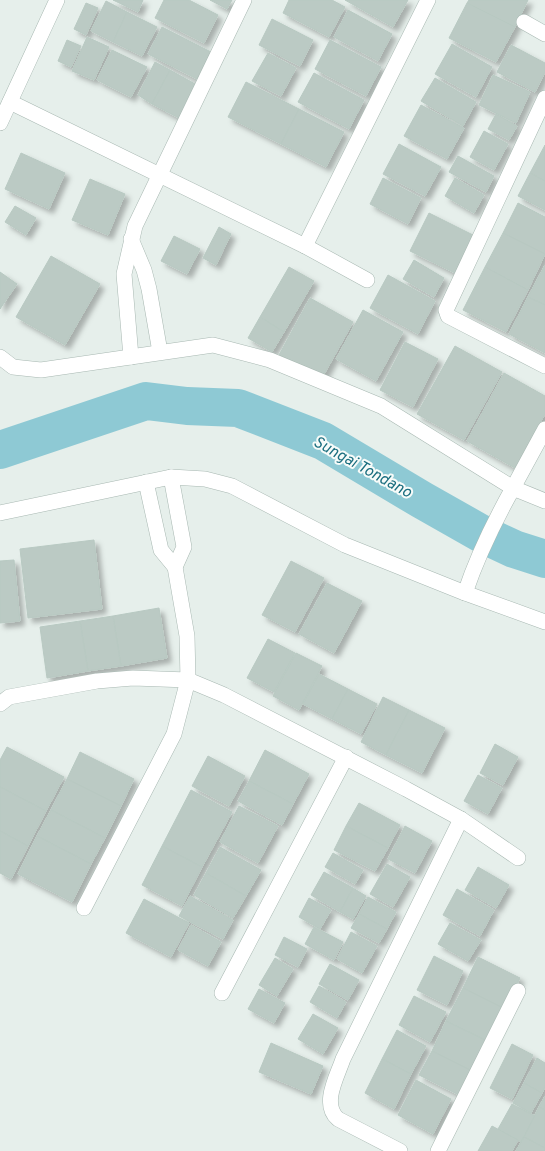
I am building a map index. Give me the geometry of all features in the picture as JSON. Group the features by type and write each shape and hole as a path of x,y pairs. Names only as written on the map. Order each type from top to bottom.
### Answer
{"street":[{"path":"0,123 57,0"},
{"path":"131,357 124,274 135,226 244,0"},
{"path":"305,246 428,0"},
{"path":"524,22 545,34"},
{"path":"545,98 446,310 448,316 545,366"},
{"path":"10,102 305,246 367,280"},
{"path":"131,239 144,270 149,289 160,352"},
{"path":"0,357 13,367 41,370 213,345 270,360 381,406 513,488 545,502"},
{"path":"465,594 474,567 501,509 545,429"},
{"path":"171,477 184,547 175,567"},
{"path":"0,513 171,477 204,480 232,486 345,545 465,594 545,622"},
{"path":"84,908 174,734 188,680 188,636 175,567 161,550 146,482"},
{"path":"0,704 10,697 97,681 133,678 188,680 224,695 346,757 461,819 518,858"},
{"path":"222,993 346,757"},
{"path":"400,1151 338,1119 334,1116 329,1102 343,1059 461,819"},
{"path":"438,1151 518,991"}],"building":[{"path":"113,0 143,0 138,12"},
{"path":"164,0 189,0 218,15 204,43 155,18"},
{"path":"210,0 232,0 227,9"},
{"path":"289,0 332,0 345,7 329,37 283,13"},
{"path":"345,0 408,0 393,27"},
{"path":"469,0 528,0 515,27 467,3"},
{"path":"106,1 127,12 113,42 91,31"},
{"path":"86,3 98,8 86,35 74,29"},
{"path":"467,3 515,27 496,62 449,38"},
{"path":"348,10 392,34 378,61 334,37"},
{"path":"127,12 157,27 142,56 113,42"},
{"path":"272,19 313,40 300,66 259,45"},
{"path":"162,27 211,52 197,79 148,54"},
{"path":"87,37 109,47 94,80 72,71"},
{"path":"67,40 81,46 71,67 58,61"},
{"path":"330,40 381,67 366,96 315,69"},
{"path":"452,44 492,67 476,97 435,74"},
{"path":"511,45 545,63 545,72 535,92 497,72"},
{"path":"112,50 147,67 131,97 97,80"},
{"path":"268,53 296,68 281,96 252,81"},
{"path":"155,62 170,70 152,104 138,95"},
{"path":"170,70 197,85 179,118 152,104"},
{"path":"314,73 364,100 349,129 298,102"},
{"path":"493,75 530,92 516,123 479,105"},
{"path":"435,78 476,102 463,126 421,101"},
{"path":"246,82 299,109 281,144 228,117"},
{"path":"421,105 464,128 447,159 404,136"},
{"path":"299,109 344,132 326,167 281,144"},
{"path":"496,114 517,126 509,140 488,129"},
{"path":"484,131 508,144 494,170 470,157"},
{"path":"399,144 441,167 425,196 383,174"},
{"path":"545,145 545,181 530,173"},
{"path":"21,153 65,173 49,209 5,189"},
{"path":"458,156 494,176 486,192 449,172"},
{"path":"530,173 545,181 545,210 518,196"},
{"path":"383,178 421,198 408,224 370,204"},
{"path":"455,178 484,195 474,213 445,196"},
{"path":"90,179 125,194 108,235 72,220"},
{"path":"518,203 545,217 545,254 503,233"},
{"path":"15,206 36,218 26,235 5,222"},
{"path":"429,213 473,235 455,273 410,251"},
{"path":"219,227 231,234 216,265 203,258"},
{"path":"503,233 545,254 528,290 485,267"},
{"path":"174,236 200,249 187,274 161,261"},
{"path":"51,256 100,284 65,345 16,317"},
{"path":"414,260 444,278 434,297 403,279"},
{"path":"545,265 545,305 528,297"},
{"path":"289,267 314,281 284,332 260,317"},
{"path":"485,267 528,290 506,332 463,310"},
{"path":"0,272 17,284 0,309"},
{"path":"388,275 435,301 418,334 370,308"},
{"path":"528,297 545,305 545,353 509,334"},
{"path":"310,298 353,322 322,378 279,355"},
{"path":"363,310 403,332 376,381 336,359"},
{"path":"260,317 284,332 272,352 248,338"},
{"path":"405,342 438,359 413,407 380,390"},
{"path":"455,346 502,372 464,440 417,414"},
{"path":"504,373 545,396 545,414 515,468 467,441"},
{"path":"94,540 102,609 28,618 20,549"},
{"path":"14,560 20,621 0,623 0,561"},
{"path":"291,561 324,578 295,632 262,615"},
{"path":"327,583 362,601 334,653 299,634"},
{"path":"159,608 167,658 121,666 113,616"},
{"path":"113,616 121,666 88,671 80,621"},
{"path":"80,621 88,671 47,678 40,627"},
{"path":"268,639 295,653 274,692 247,678"},
{"path":"296,653 322,666 299,710 273,696"},
{"path":"319,674 348,689 332,719 303,704"},
{"path":"348,689 377,704 361,734 332,719"},
{"path":"383,697 409,710 386,755 361,742"},
{"path":"409,710 445,728 422,773 386,755"},
{"path":"495,744 518,757 503,785 480,773"},
{"path":"7,747 64,777 46,811 0,787 0,760"},
{"path":"265,750 309,774 293,804 249,781"},
{"path":"80,752 134,779 121,806 67,779"},
{"path":"208,756 245,776 229,806 192,786"},
{"path":"478,775 502,788 488,814 464,801"},
{"path":"67,779 121,806 105,838 51,810"},
{"path":"249,781 293,804 282,825 238,801"},
{"path":"0,787 46,811 28,846 0,831"},
{"path":"191,790 232,812 202,867 162,846"},
{"path":"359,803 400,825 388,848 346,826"},
{"path":"239,806 278,826 258,863 220,842"},
{"path":"51,810 105,838 91,864 37,836"},
{"path":"346,826 388,848 375,871 334,850"},
{"path":"405,826 432,841 415,873 388,859"},
{"path":"0,831 28,846 11,879 0,873"},
{"path":"37,836 91,864 72,902 18,874"},
{"path":"162,846 202,867 182,906 142,885"},
{"path":"220,847 261,870 246,896 206,873"},
{"path":"333,853 363,870 355,884 325,867"},
{"path":"387,864 410,877 393,907 370,894"},
{"path":"478,867 509,885 496,908 465,890"},
{"path":"324,872 353,888 340,912 311,895"},
{"path":"206,873 246,896 233,918 194,895"},
{"path":"353,888 366,896 353,919 340,912"},
{"path":"457,889 494,910 480,936 443,915"},
{"path":"190,896 233,920 223,939 179,916"},
{"path":"368,897 396,912 387,929 359,914"},
{"path":"309,898 331,910 320,929 299,917"},
{"path":"144,899 189,923 171,957 126,933"},
{"path":"359,914 387,929 379,943 351,928"},
{"path":"450,923 481,940 468,961 438,944"},
{"path":"191,925 221,942 208,966 178,950"},
{"path":"314,927 343,942 334,960 305,944"},
{"path":"351,932 377,946 362,973 337,959"},
{"path":"284,937 307,949 298,967 275,955"},
{"path":"434,956 463,971 447,1005 417,990"},
{"path":"478,957 520,978 505,1009 463,988"},
{"path":"275,958 293,969 277,996 259,985"},
{"path":"330,964 359,980 348,1000 319,984"},
{"path":"319,986 346,1002 337,1018 310,1002"},
{"path":"463,988 505,1009 489,1042 446,1021"},
{"path":"259,989 285,1003 274,1023 248,1009"},
{"path":"414,996 446,1012 430,1042 399,1025"},
{"path":"313,1014 338,1028 323,1054 298,1039"},
{"path":"446,1021 489,1042 474,1072 432,1051"},
{"path":"397,1030 426,1046 411,1074 382,1059"},
{"path":"271,1043 323,1066 311,1094 259,1072"},
{"path":"512,1044 533,1055 512,1099 490,1088"},
{"path":"432,1051 474,1072 461,1096 419,1075"},
{"path":"537,1058 545,1063 545,1087 542,1093 524,1083"},
{"path":"382,1059 411,1074 394,1109 365,1093"},
{"path":"416,1080 451,1099 433,1134 398,1115"},
{"path":"524,1083 542,1093 531,1113 513,1103"},
{"path":"545,1096 545,1110 539,1107"},
{"path":"512,1104 535,1116 521,1142 498,1129"},
{"path":"539,1107 545,1110 545,1148 524,1137"},
{"path":"492,1126 518,1140 512,1151 478,1151"},
{"path":"524,1137 545,1148 545,1151 516,1151"}],"waterway":[{"name":"Sungai Tondano","path":"0,450 146,401 187,406 238,408 323,441 482,534 514,549 545,559"}]}
